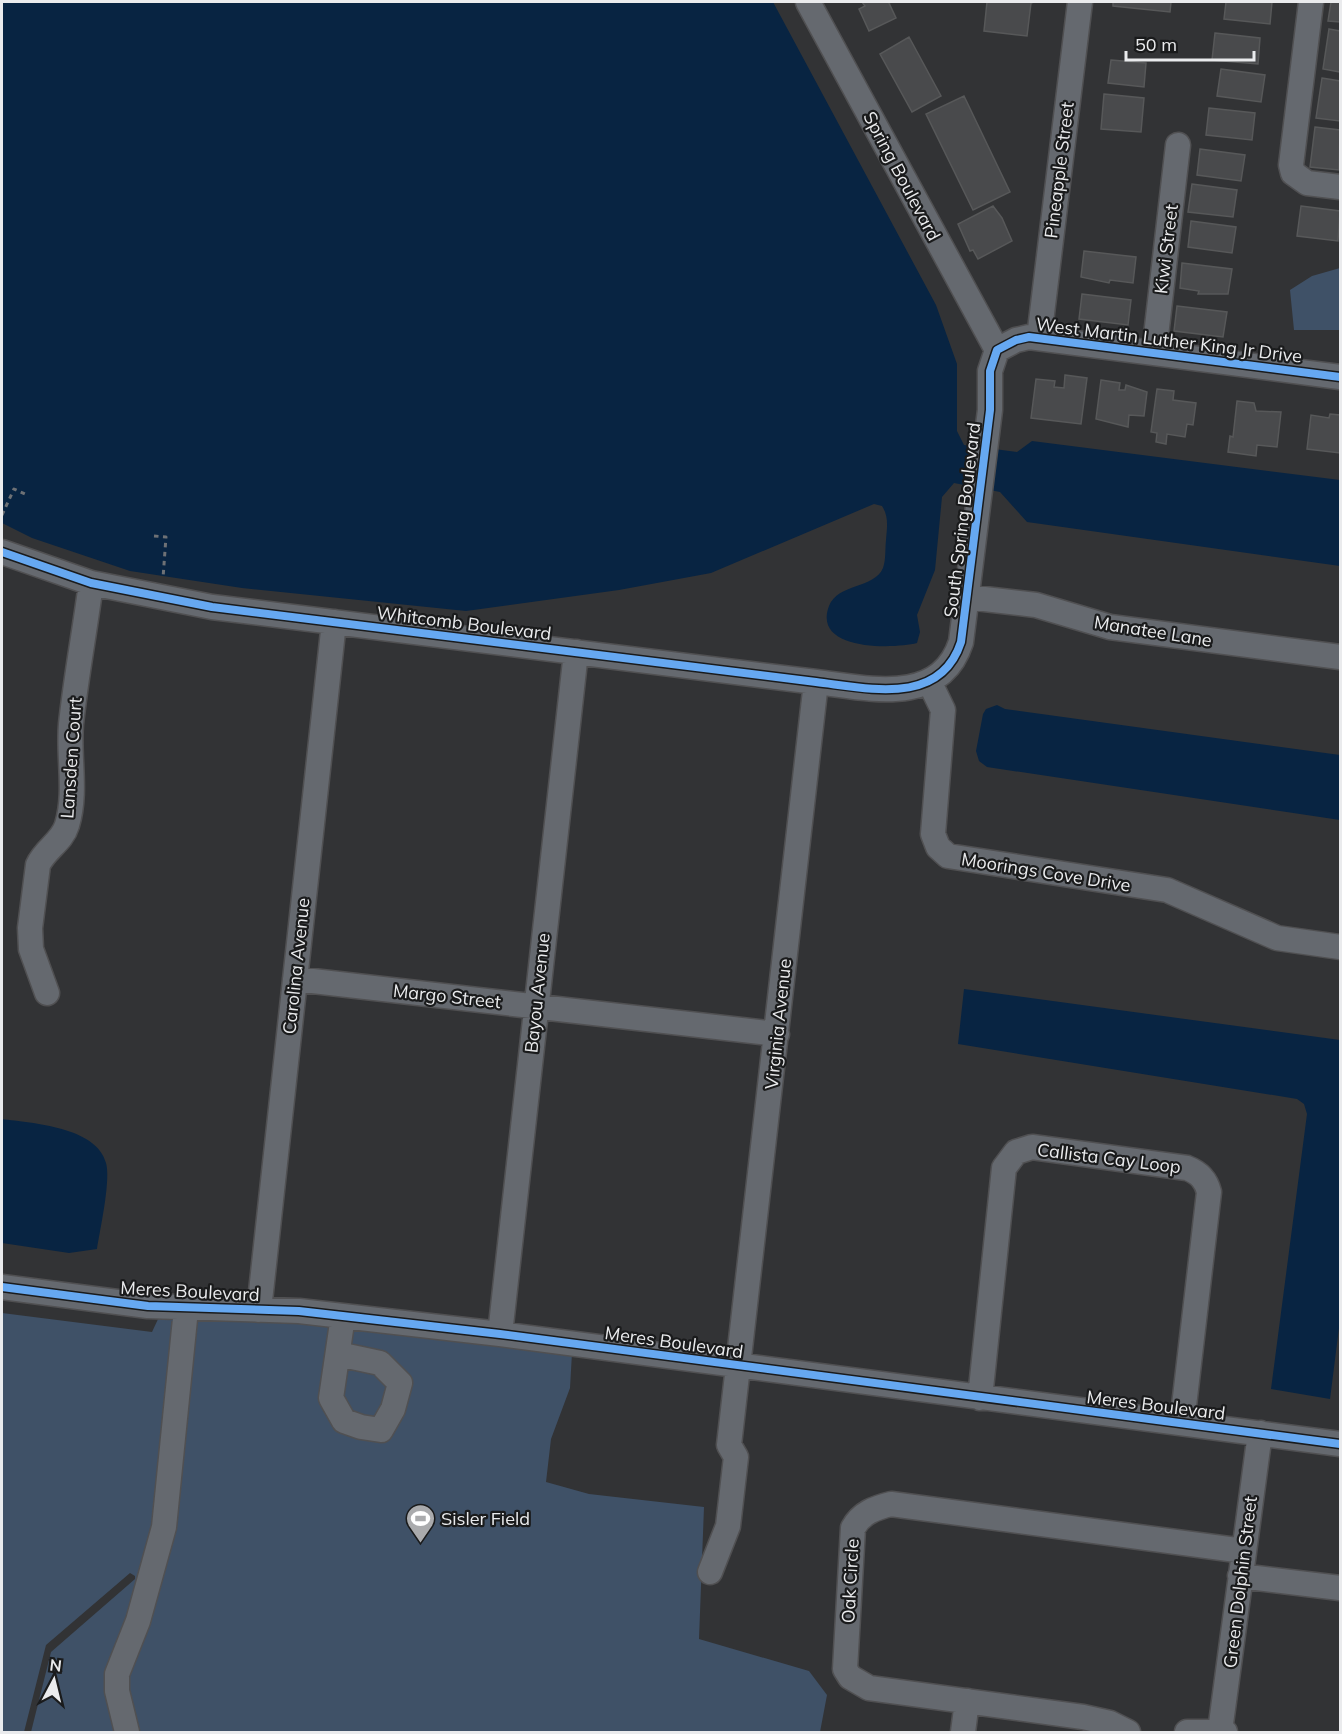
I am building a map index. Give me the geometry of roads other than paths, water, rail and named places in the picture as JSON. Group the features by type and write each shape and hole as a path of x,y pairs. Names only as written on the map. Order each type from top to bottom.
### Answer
{"street":[{"name":"Spring Boulevard","path":"808,2 997,350"},
{"name":"Pineapple Street","path":"1039,338 1080,2"},
{"path":"1311,2 1290,165 1293,173 1307,183 1341,187"},
{"name":"Kiwi Street","path":"1154,353 1178,145"},
{"name":"West Martin Luther King Jr Drive","path":"997,350 1022,338 1039,338 1341,377"},
{"name":"South Spring Boulevard","path":"928,681 946,668 959,648 992,399 990,371 997,350"},
{"name":"Whitcomb Boulevard","path":"2,552 92,583 212,607 886,690 903,689 928,681"},
{"name":"Lansden Court","path":"47,993 31,949 30,928 38,865 42,856 61,838 68,823 72,782 71,725 92,583"},
{"name":"Manatee Lane","path":"967,597 1036,605 1110,627 1341,657"},
{"name":"Carolina Avenue","path":"259,1310 334,622"},
{"name":"Bayou Avenue","path":"500,1334 576,651"},
{"name":"Moorings Cove Drive","path":"928,681 943,710 933,834 938,847 948,856 1167,890 1277,938 1333,944"},
{"name":"Virginia Avenue","path":"710,1572 728,1526 736,1457 729,1445 816,682"},
{"name":"Margo Street","path":"295,979 777,1034"},
{"name":"Callista Cay Loop","path":"980,1398 1004,1168 1016,1152 1032,1147 1187,1168 1196,1172 1206,1183 1209,1192 1182,1423"},
{"name":"Meres Boulevard","path":"2,1287 186,1309 259,1310 343,1316 500,1334 1341,1444"},
{"path":"127,1732 117,1691 117,1674 138,1621 164,1527 186,1309"},
{"path":"338,1354 343,1316"},
{"name":"Green Dolphin Street","path":"1223,1732 1240,1576 1260,1433"},
{"name":"Oak Circle","path":"1128,1732 1110,1723 1083,1717 869,1688 850,1677 845,1669 853,1528 858,1519 867,1512 891,1504 1244,1551"},
{"path":"1240,1576 1341,1588"},
{"path":"963,1732 967,1701"},
{"path":"1187,1732 1223,1732"}],"place":[{"name":"Sisler Field","path":"420,1544"}]}
